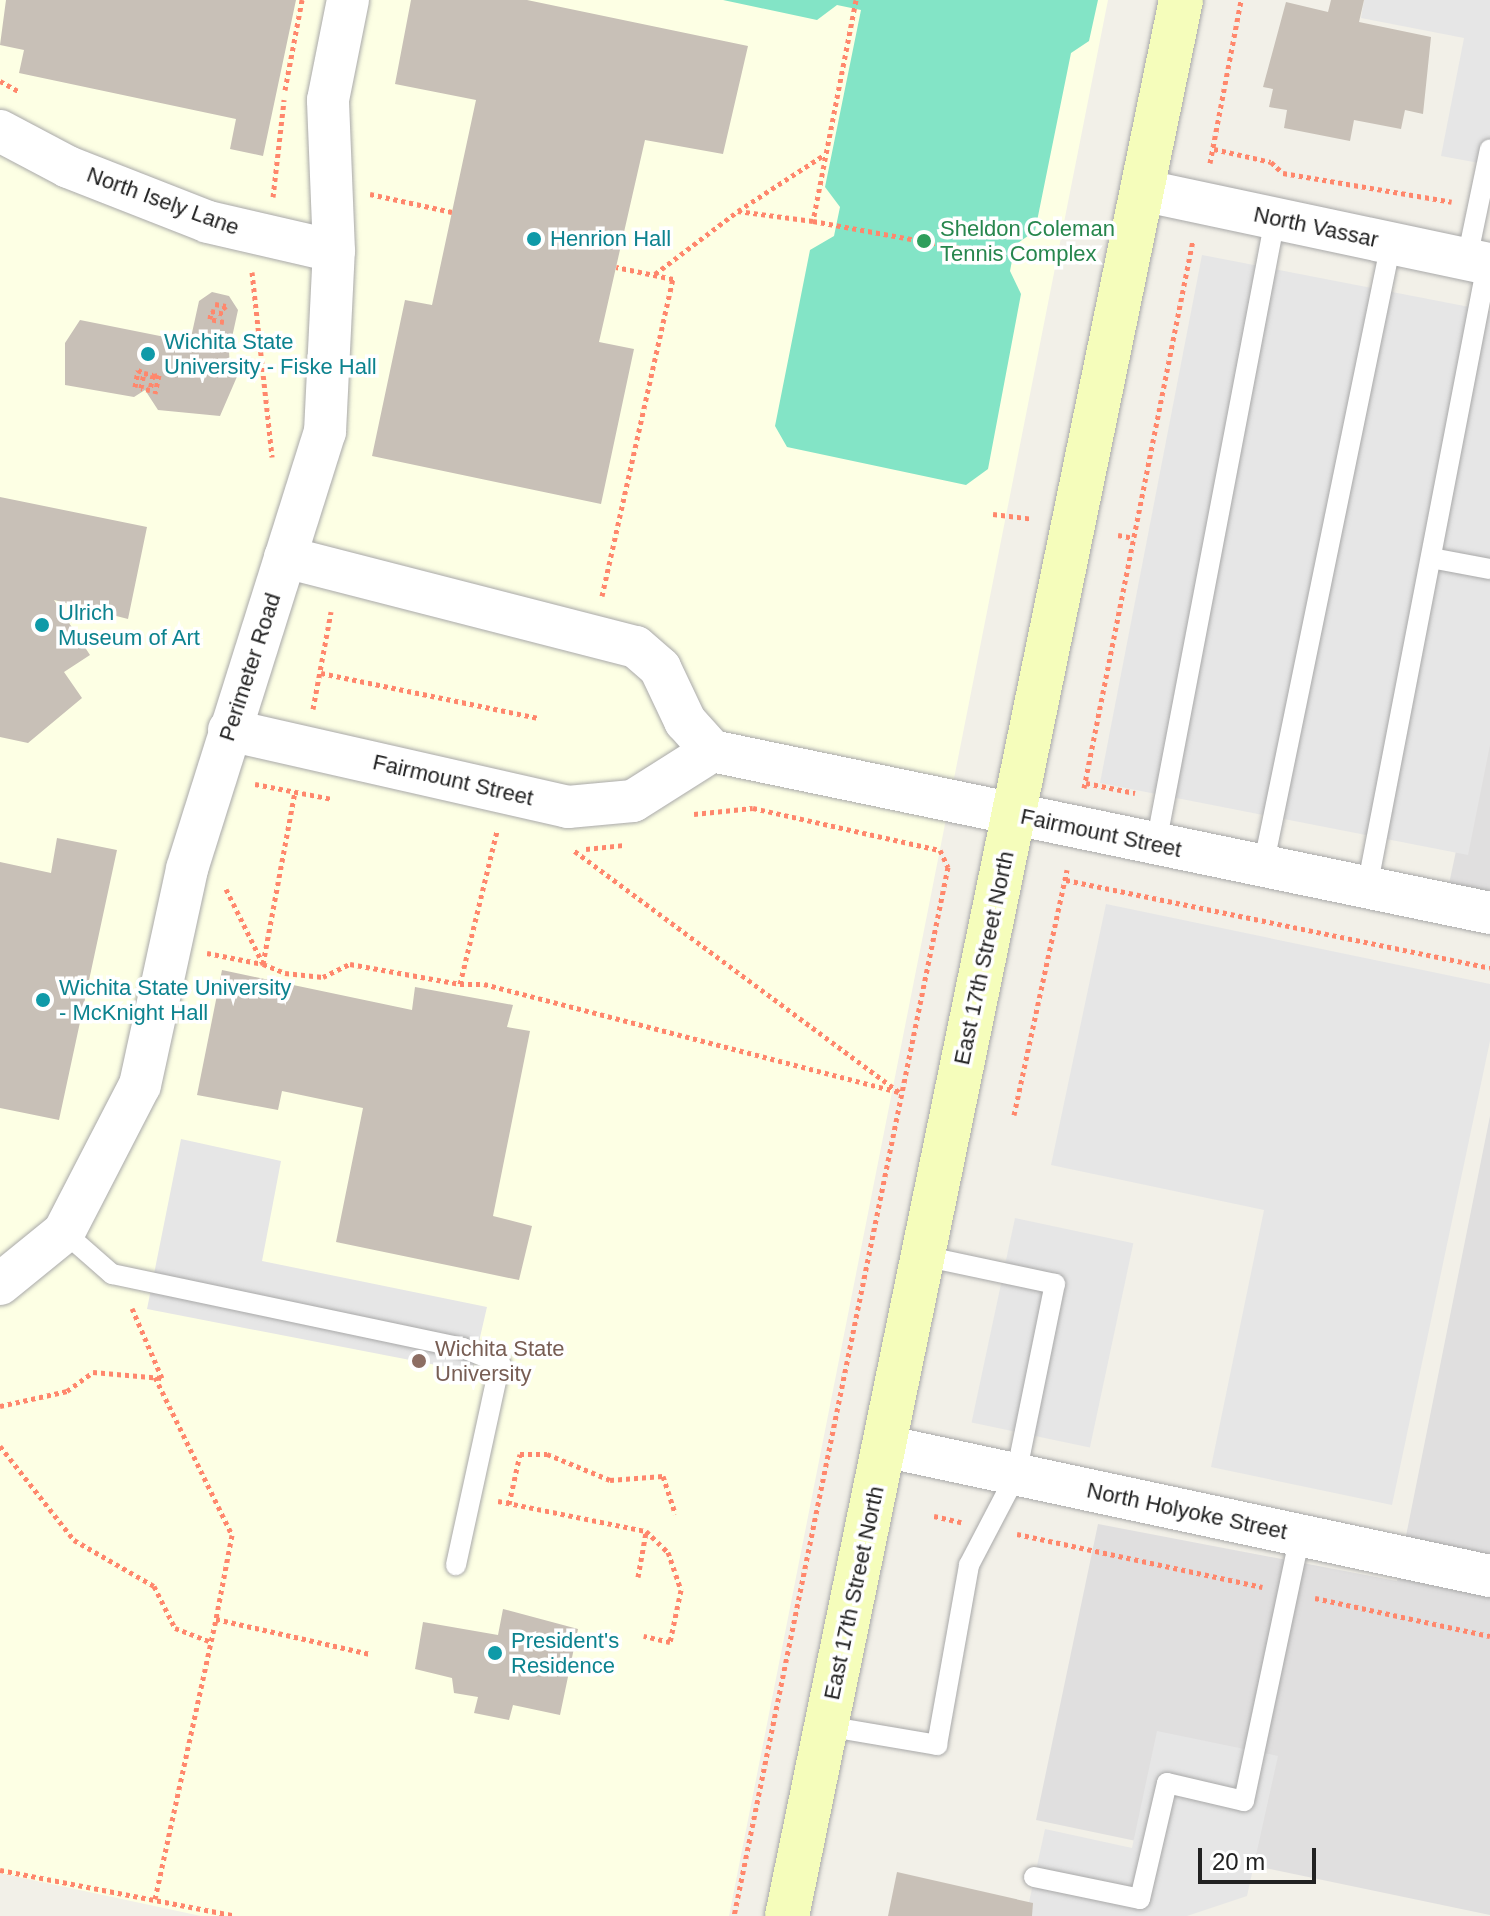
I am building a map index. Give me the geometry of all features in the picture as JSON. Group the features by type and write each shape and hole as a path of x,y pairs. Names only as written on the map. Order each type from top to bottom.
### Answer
{"street":[{"name":"Perimeter Road","path":"0,1284 64,1232 140,1085 187,869 325,432 334,251 328,100 348,0"},
{"name":"East 17th Street North","path":"787,1916 1181,0"},
{"name":"North Isely Lane","path":"0,131 68,167 260,217 334,251"},
{"name":"North Vassar","path":"1141,190 1481,262"},
{"path":"285,557 636,647 660,668 685,721 712,751"},
{"name":"Fairmount Street","path":"229,730 568,807 633,801 712,751 1490,913"},
{"name":"North Holyoke Street","path":"884,1446 1490,1576"}],"lane":[{"path":"1367,888 1431,558 1481,262 1478,207 1490,149"},
{"path":"1156,844 1275,219"},
{"path":"1263,867 1391,243"},
{"path":"1431,558 1490,569"},
{"path":"64,1232 112,1274 463,1348 500,1363 456,1565"},
{"path":"826,1726 937,1745 969,1565 1016,1475 1055,1284 923,1256"},
{"path":"1034,1877 1140,1899 1167,1783 1244,1801 1300,1535"}],"path":[{"path":"273,466 252,263 260,217 272,206 302,0"},
{"path":"813,221 856,0"},
{"path":"1209,168 1241,0"},
{"path":"0,81 26,96"},
{"path":"1214,149 1271,162 1283,173 1354,179 1478,207"},
{"path":"655,275 738,211 825,155"},
{"path":"365,193 452,212"},
{"path":"738,211 813,221 1009,257"},
{"path":"1083,797 1195,231"},
{"path":"598,611 673,279 616,267"},
{"path":"144,373 153,375 152,393 137,387 144,373"},
{"path":"993,514 1034,519"},
{"path":"1118,535 1134,538"},
{"path":"305,746 331,612"},
{"path":"321,673 538,718"},
{"path":"263,964 295,792"},
{"path":"678,818 753,808 940,850 948,867 899,1092 734,1916"},
{"path":"460,984 497,830 512,833"},
{"path":"555,843 609,850 635,841"},
{"path":"569,846 899,1092"},
{"path":"1014,1115 1067,870"},
{"path":"1066,880 1490,968"},
{"path":"223,883 263,964"},
{"path":"198,951 323,977 350,964 460,984 484,984 899,1092"},
{"path":"0,1406 67,1391 93,1372 162,1378 131,1307"},
{"path":"155,1377 232,1535 155,1899"},
{"path":"0,1446 74,1540 154,1586 175,1628 211,1642"},
{"path":"509,1504 520,1454 547,1454 610,1480 663,1476 675,1514"},
{"path":"489,1499 646,1531 668,1552 681,1590 670,1642 644,1636"},
{"path":"934,1516 1490,1636"},
{"path":"638,1577 646,1531"},
{"path":"216,1619 370,1654"},
{"path":"0,1870 236,1916"}],"shaded area":[{"name":"Wichita State University","path":"0,0 1108,0 729,1916 201,1916 0,1873"},
{"path":"1364,0 1490,0 1490,165 1441,156 1464,38 1361,18"},
{"path":"1202,255 1490,311 1490,745 1468,855 1100,783"},
{"path":"1490,691 1490,894 1449,884"},
{"path":"1106,904 1490,984 1490,1041 1392,1505 1211,1467 1264,1210 1051,1165"},
{"path":"1490,1116 1490,1915 1036,1820 1098,1524 1397,1581"},
{"path":"181,1139 281,1161 262,1261 487,1307 472,1372 147,1309"},
{"path":"1015,1218 1133,1243 1090,1448 972,1422"},
{"path":"1157,1731 1278,1756 1247,1896 1187,1916 1026,1916 1045,1829 1132,1848"}],"green space":[{"name":"Sheldon Coleman Tennis Complex","path":"723,0 1098,0 1089,41 1071,53 1035,231 1015,245 1010,271 1021,294 988,469 966,485 787,447 775,426 810,250 834,236 840,207 825,187 861,10 837,5 817,20"}],"building":[{"path":"6,0 296,0 263,156 230,149 236,119 19,73 24,50 0,45"},
{"name":"Henrion Hall","path":"411,0 527,0 748,46 723,154 645,140 599,342 634,349 601,504 372,456 405,300 432,305 476,100 395,84"},
{"path":"1331,0 1364,0 1359,22 1431,37 1423,114 1405,110 1401,129 1354,120 1350,141 1284,128 1287,110 1269,107 1273,89 1263,87 1286,2 1328,12"},
{"name":"Wichita State University - Fiske Hall","path":"212,292 229,296 238,310 229,351 230,370 239,372 220,416 158,410 145,390 134,397 65,385 65,343 80,320 190,342 199,301"},
{"name":"Ulrich Museum of Art","path":"0,497 147,527 128,619 54,600 90,655 64,672 82,698 28,743 0,737"},
{"name":"Wichita State University - McKnight Hall","path":"57,838 117,850 59,1120 0,1108 0,862 51,873"},
{"path":"222,970 412,1010 415,987 513,1005 507,1027 530,1031 493,1216 532,1226 519,1280 336,1242 363,1108 282,1091 278,1110 197,1095"},
{"name":"President's Residence","path":"503,1609 578,1629 560,1715 513,1705 509,1720 474,1713 478,1697 454,1693 452,1678 415,1669 423,1622 498,1635"},
{"path":"897,1872 1033,1903 1032,1916 888,1916"}],"place":[{"name":"Henrion Hall","path":"534,239"},
{"name":"Sheldon Coleman Tennis Complex","path":"924,241"},
{"name":"Wichita State University - Fiske Hall","path":"148,354"},
{"name":"Ulrich Museum of Art","path":"42,625"},
{"name":"Wichita State University - McKnight Hall","path":"43,1000"},
{"name":"Wichita State University","path":"419,1361"},
{"name":"President's Residence","path":"495,1653"}]}
